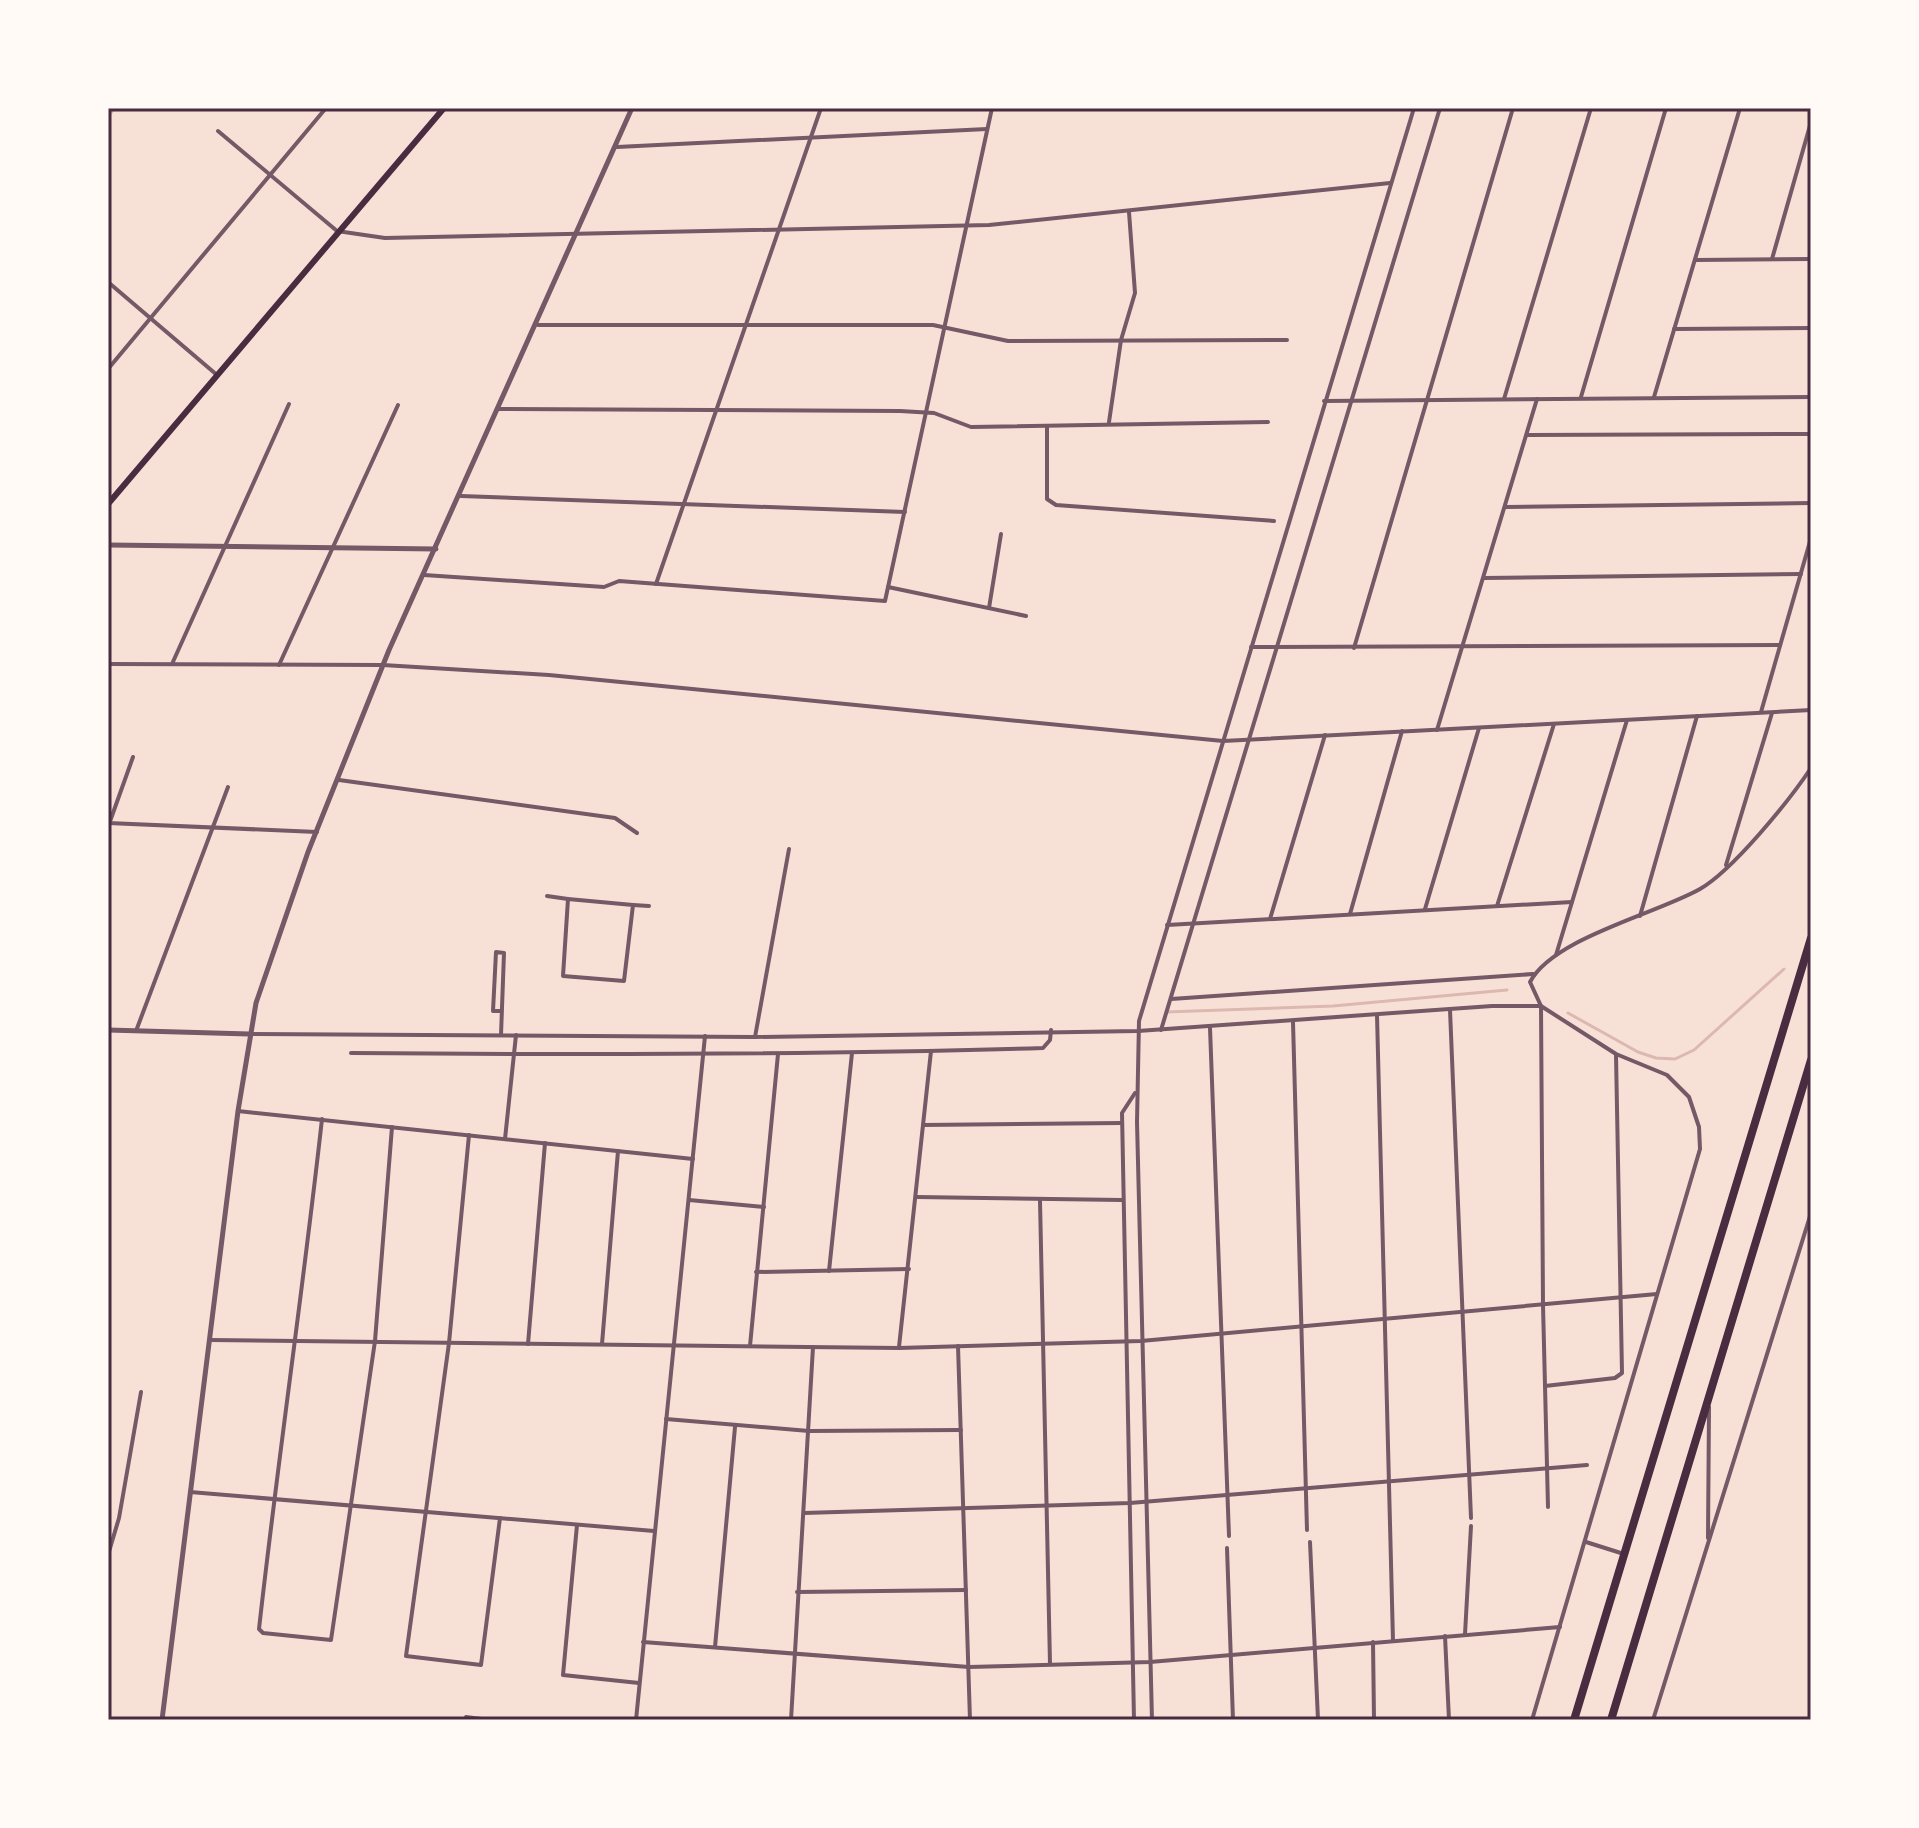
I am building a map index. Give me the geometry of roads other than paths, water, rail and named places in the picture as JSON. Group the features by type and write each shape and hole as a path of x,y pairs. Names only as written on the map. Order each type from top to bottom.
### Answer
{"highway":[{"path":"1574,1720 1811,938"},
{"path":"1611,1720 1811,1060"}],"main road":[{"path":"108,504 444,108"}],"street":[{"path":"108,369 326,108"},
{"path":"162,1720 238,1111 256,1003 383,665 538,325 632,108"},
{"path":"656,584 821,108"},
{"path":"424,575 604,587 619,581 885,601 992,108"},
{"path":"1152,1720 1141,1341 1136,1091 1138,1031 1143,1002 1414,108"},
{"path":"1161,1030 1440,108"},
{"path":"1354,648 1513,108"},
{"path":"1504,399 1591,108"},
{"path":"1581,398 1666,108"},
{"path":"1654,398 1740,108"},
{"path":"1772,259 1811,122"},
{"path":"617,147 987,129"},
{"path":"218,131 337,231 385,238 967,224 1129,212 1390,183"},
{"path":"1109,422 1121,340 1136,277 1129,212"},
{"path":"1695,260 1811,259"},
{"path":"108,282 217,375"},
{"path":"538,325 947,326 1008,341 1287,340"},
{"path":"1674,329 1811,328"},
{"path":"1324,401 1811,397"},
{"path":"1437,730 1537,398"},
{"path":"172,664 289,404"},
{"path":"279,665 398,405"},
{"path":"499,409 926,413 971,427 1109,422 1268,422"},
{"path":"1047,426 1047,499 1056,505 1274,521"},
{"path":"1527,435 1811,434"},
{"path":"461,496 905,512"},
{"path":"1506,507 1811,503"},
{"path":"989,608 1001,534"},
{"path":"1760,713 1811,538"},
{"path":"108,545 436,549"},
{"path":"1484,578 1801,574"},
{"path":"888,587 1026,616"},
{"path":"1251,647 1463,649 1780,645"},
{"path":"108,664 383,665 640,683 1223,741 1811,710"},
{"path":"1726,868 1772,713"},
{"path":"1640,916 1697,716"},
{"path":"1556,957 1627,720"},
{"path":"1497,906 1554,724"},
{"path":"1425,910 1479,728"},
{"path":"1349,915 1402,731"},
{"path":"1270,919 1325,735"},
{"path":"133,757 108,824 318,832"},
{"path":"1532,1720 1700,1149 1694,1109 1682,1086 1667,1075 1616,1054 1541,1006 1530,988 1536,974 1576,943 1700,889 1726,868 1811,768"},
{"path":"339,780 615,818 637,833"},
{"path":"136,1031 228,787"},
{"path":"755,1037 789,849"},
{"path":"547,896 649,906"},
{"path":"568,899 563,976 624,981 633,905"},
{"path":"1167,925 1572,902"},
{"path":"501,1035 502,1011 504,953 496,952 493,1011 502,1011"},
{"path":"1170,999 1536,974"},
{"path":"108,1030 249,1034 755,1037 1138,1031 1541,1006"},
{"path":"1541,1006 1548,1507"},
{"path":"1450,1010 1471,1518"},
{"path":"1377,1015 1393,1641"},
{"path":"1293,1022 1304,1325 1307,1530"},
{"path":"1210,1028 1229,1536"},
{"path":"351,1053 704,1055 1043,1048 1050,1040 1051,1030"},
{"path":"505,1139 516,1035"},
{"path":"636,1720 705,1036"},
{"path":"899,1348 931,1051"},
{"path":"829,1271 852,1053"},
{"path":"750,1346 778,1054"},
{"path":"1545,1386 1615,1378 1622,1373 1616,1054"},
{"path":"1134,1720 1122,1123 1124,1110 1136,1091"},
{"path":"238,1111 693,1159"},
{"path":"322,1119 260,1631 333,1640 349,1504 375,1341 392,1127"},
{"path":"923,1125 1122,1123"},
{"path":"469,1135 449,1343 406,1656 481,1665 500,1518"},
{"path":"528,1344 545,1143"},
{"path":"602,1345 618,1151"},
{"path":"917,1197 1123,1200"},
{"path":"689,1200 764,1207"},
{"path":"1040,1201 1050,1664"},
{"path":"1653,1720 1811,1213"},
{"path":"756,1272 909,1269"},
{"path":"210,1340 899,1348 1141,1341 1658,1294"},
{"path":"958,1346 970,1720"},
{"path":"791,1720 813,1347"},
{"path":"108,1555 119,1518 141,1392"},
{"path":"1708,1545 1709,1396"},
{"path":"666,1419 809,1431 961,1430"},
{"path":"715,1647 735,1427"},
{"path":"804,1513 1130,1503 1587,1465"},
{"path":"190,1492 654,1531"},
{"path":"577,1525 563,1675 639,1683"},
{"path":"1465,1634 1471,1526"},
{"path":"1310,1542 1318,1720"},
{"path":"1586,1542 1624,1554"},
{"path":"1227,1548 1233,1720"},
{"path":"797,1592 966,1590"},
{"path":"643,1642 793,1656 969,1667 1150,1662 1560,1627"},
{"path":"1445,1636 1449,1720"},
{"path":"1373,1642 1374,1720"},
{"path":"466,1717 489,1720"}],"waterway":[{"path":"1568,1013 1638,1052 1656,1058 1675,1059 1694,1050 1784,969"},
{"path":"1166,1012 1333,1006 1507,990"}]}
